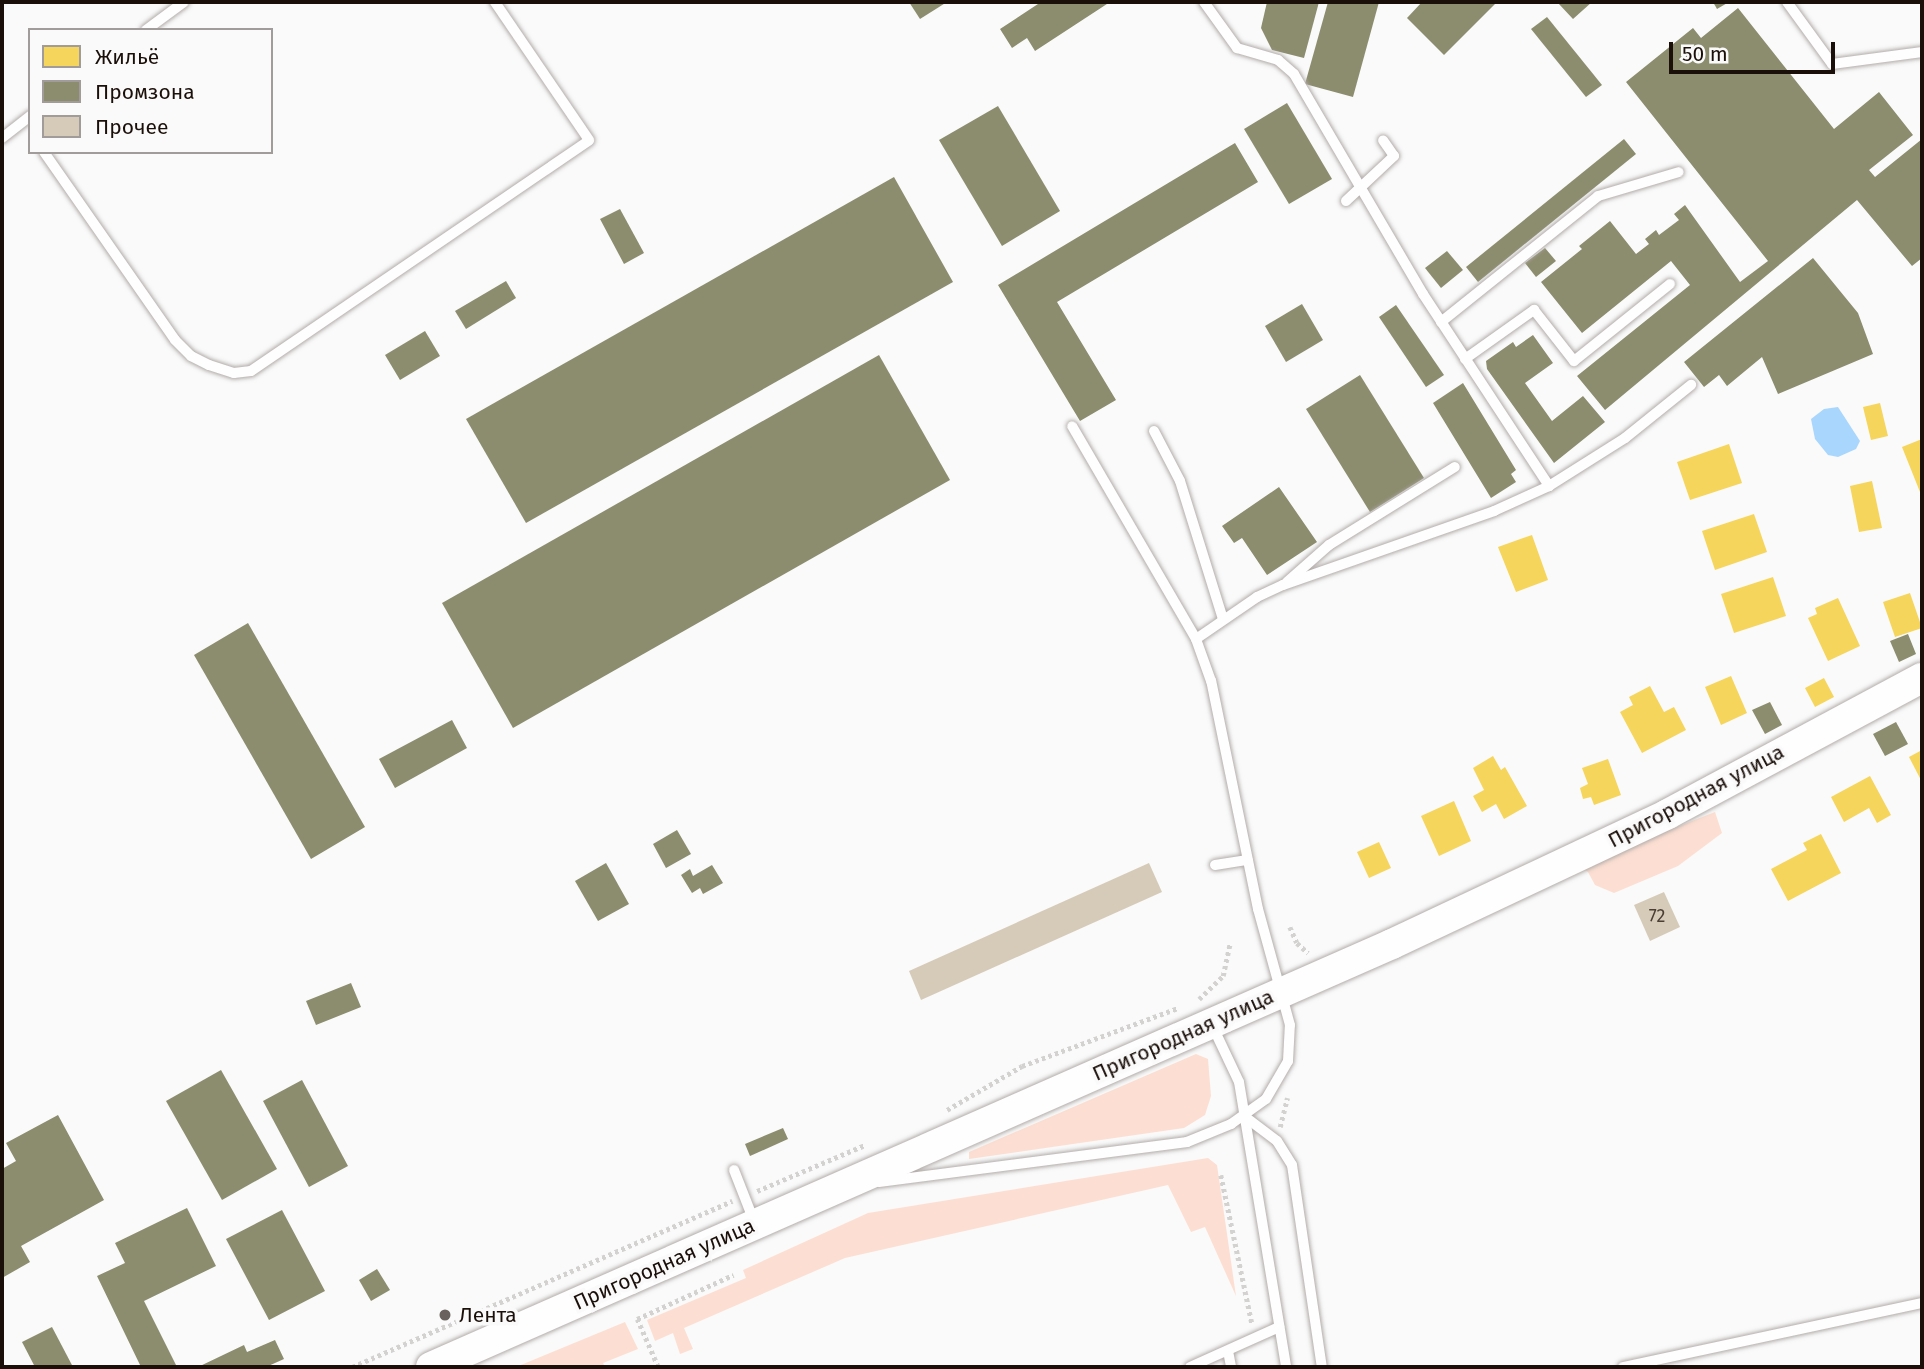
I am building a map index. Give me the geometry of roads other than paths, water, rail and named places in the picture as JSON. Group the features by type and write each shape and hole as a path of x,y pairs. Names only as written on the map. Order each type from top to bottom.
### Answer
{"street":[{"name":"Пригородная улица","path":"430,1367 841,1186 1202,1013 1282,992 1668,814 1922,678"}],"lane":[{"path":"149,28 184,2"},
{"path":"45,154 175,340 191,356 209,365 234,373 251,371 589,140 495,2"},
{"path":"1204,2 1237,48 1278,60 1294,74 1441,322 1549,486"},
{"path":"1787,2 1832,64 1922,52"},
{"path":"2,138 26,118"},
{"path":"1346,201 1394,156 1383,140"},
{"path":"1441,322 1598,196 1679,172"},
{"path":"1465,359 1534,310 1574,361 1670,284"},
{"path":"1196,639 1223,619 1283,585 1494,511 1549,486 1625,438 1691,385"},
{"path":"841,1186 978,1172 1187,1142 1244,1116 1266,1098 1288,1061 1290,1025 1248,860 1226,739 1196,639 1072,426"},
{"path":"1154,431 1188,504 1223,619"},
{"path":"1283,585 1329,545 1455,467"},
{"path":"1215,865 1248,860"},
{"path":"1202,1013 1240,1082 1286,1367"},
{"path":"1244,1116 1277,1141 1292,1165 1322,1367"},
{"path":"734,1170 754,1224"},
{"path":"1623,1367 1922,1303"},
{"path":"1190,1367 1279,1327"},
{"path":"1228,1351 1231,1367"}],"water":[{"path":"1838,407 1860,441 1856,449 1838,457 1828,455 1815,439 1811,419 1824,409"}],"place":[{"name":"Лента","path":"445,1315"}]}
